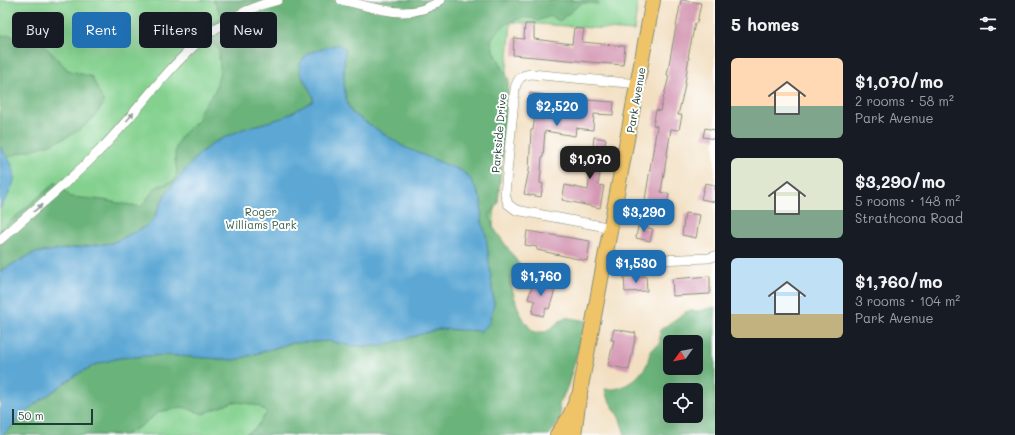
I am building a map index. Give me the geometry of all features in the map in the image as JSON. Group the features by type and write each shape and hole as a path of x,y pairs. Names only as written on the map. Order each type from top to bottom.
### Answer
{"highway":[{"path":"558,435 570,418 579,397"}],"main road":[{"name":"Park Avenue","path":"574,435 579,397 639,84 653,0"}],"street":[{"path":"0,240 71,179 101,150 169,69 189,50 236,16 257,6 278,0"},
{"path":"341,0 383,10 400,12 423,10 441,0"},
{"name":"Parkside Drive","path":"612,228 516,210 508,204 505,194 514,89 518,80 522,76 531,74 639,84"},
{"path":"605,262 709,258 715,256"}],"green space":[{"name":"Roger Williams Park","path":"0,0 638,0 634,31 511,22 490,261 429,435 0,435"},
{"path":"213,0 596,0 598,4 582,3 559,21 551,16 537,21 531,18 518,19 505,25 491,40 493,49 509,80 498,203 490,216 493,227 521,267 510,280 516,302 521,315 534,332 546,332 565,317 587,321 567,388 559,405 561,419 549,435 244,435 255,429 267,412 258,406 233,402 203,414 183,407 159,412 141,426 125,435 3,435 35,404 79,373 97,364 119,358 164,355 235,360 291,343 328,341 352,346 381,346 439,329 481,331 494,304 486,236 482,223 481,199 470,178 462,171 404,147 352,113 348,106 345,91 345,49 300,73 313,96 313,101 282,118 243,129 213,143 199,154 166,193 153,220 145,227 112,243 34,253 0,271 0,230 56,182 71,197 103,200 141,207 156,187 174,181 177,171 175,161 176,146 185,132 198,121 200,111 215,91 220,71 219,50 212,41 212,23 220,17 220,48 277,48 277,12 220,12"},
{"path":"0,36 12,36 12,48 47,48 68,70 92,77 104,103 95,116 73,134 61,140 7,157 0,147"},
{"path":"715,307 715,435 625,435 620,419 607,397 605,389 623,387 638,376 646,366 651,351 660,343 660,330 687,311 699,311"}],"water":[{"path":"338,44 345,49 345,91 348,106 352,113 404,147 462,171 470,178 481,199 482,223 486,235 494,304 489,324 481,331 439,329 381,346 352,346 328,341 291,343 235,360 164,355 119,358 97,364 79,373 35,404 3,435 0,435 0,271 34,253 112,243 145,227 153,220 166,193 199,154 213,143 243,129 282,118 313,101 313,96 300,73 300,63 308,53"},
{"path":"0,147 12,164 14,178 10,192 0,209"}],"building":[{"path":"681,0 701,3 688,57 684,90 678,115 682,115 679,130 671,129 661,192 669,194 666,211 644,206 657,126 653,125 656,110 660,111 669,76 667,75"},
{"path":"525,24 534,24 534,39 572,44 574,28 584,29 582,42 625,46 623,65 513,55 514,38 524,39"},
{"path":"530,93 545,95 545,97 614,102 613,115 594,114 593,130 576,128 575,136 545,131 540,183 543,184 541,197 524,194 529,170 531,130 533,130 535,114 528,113"},
{"path":"705,128 715,130 715,139 703,137"},
{"path":"594,137 606,139 598,185 604,186 600,208 562,200 565,185 588,190"},
{"path":"705,183 715,185 715,202 701,199"},
{"path":"685,213 700,215 696,238 682,235"},
{"path":"638,226 653,229 650,241 636,238"},
{"path":"527,231 590,241 587,261 537,250 537,247 525,245"},
{"path":"646,276 647,291 625,292 624,277"},
{"path":"710,276 710,294 673,296 672,279"},
{"path":"534,280 556,287 549,309 546,308 543,316 532,313 535,301 528,299"},
{"path":"614,329 636,333 629,370 608,365 614,340 611,340"}]}
